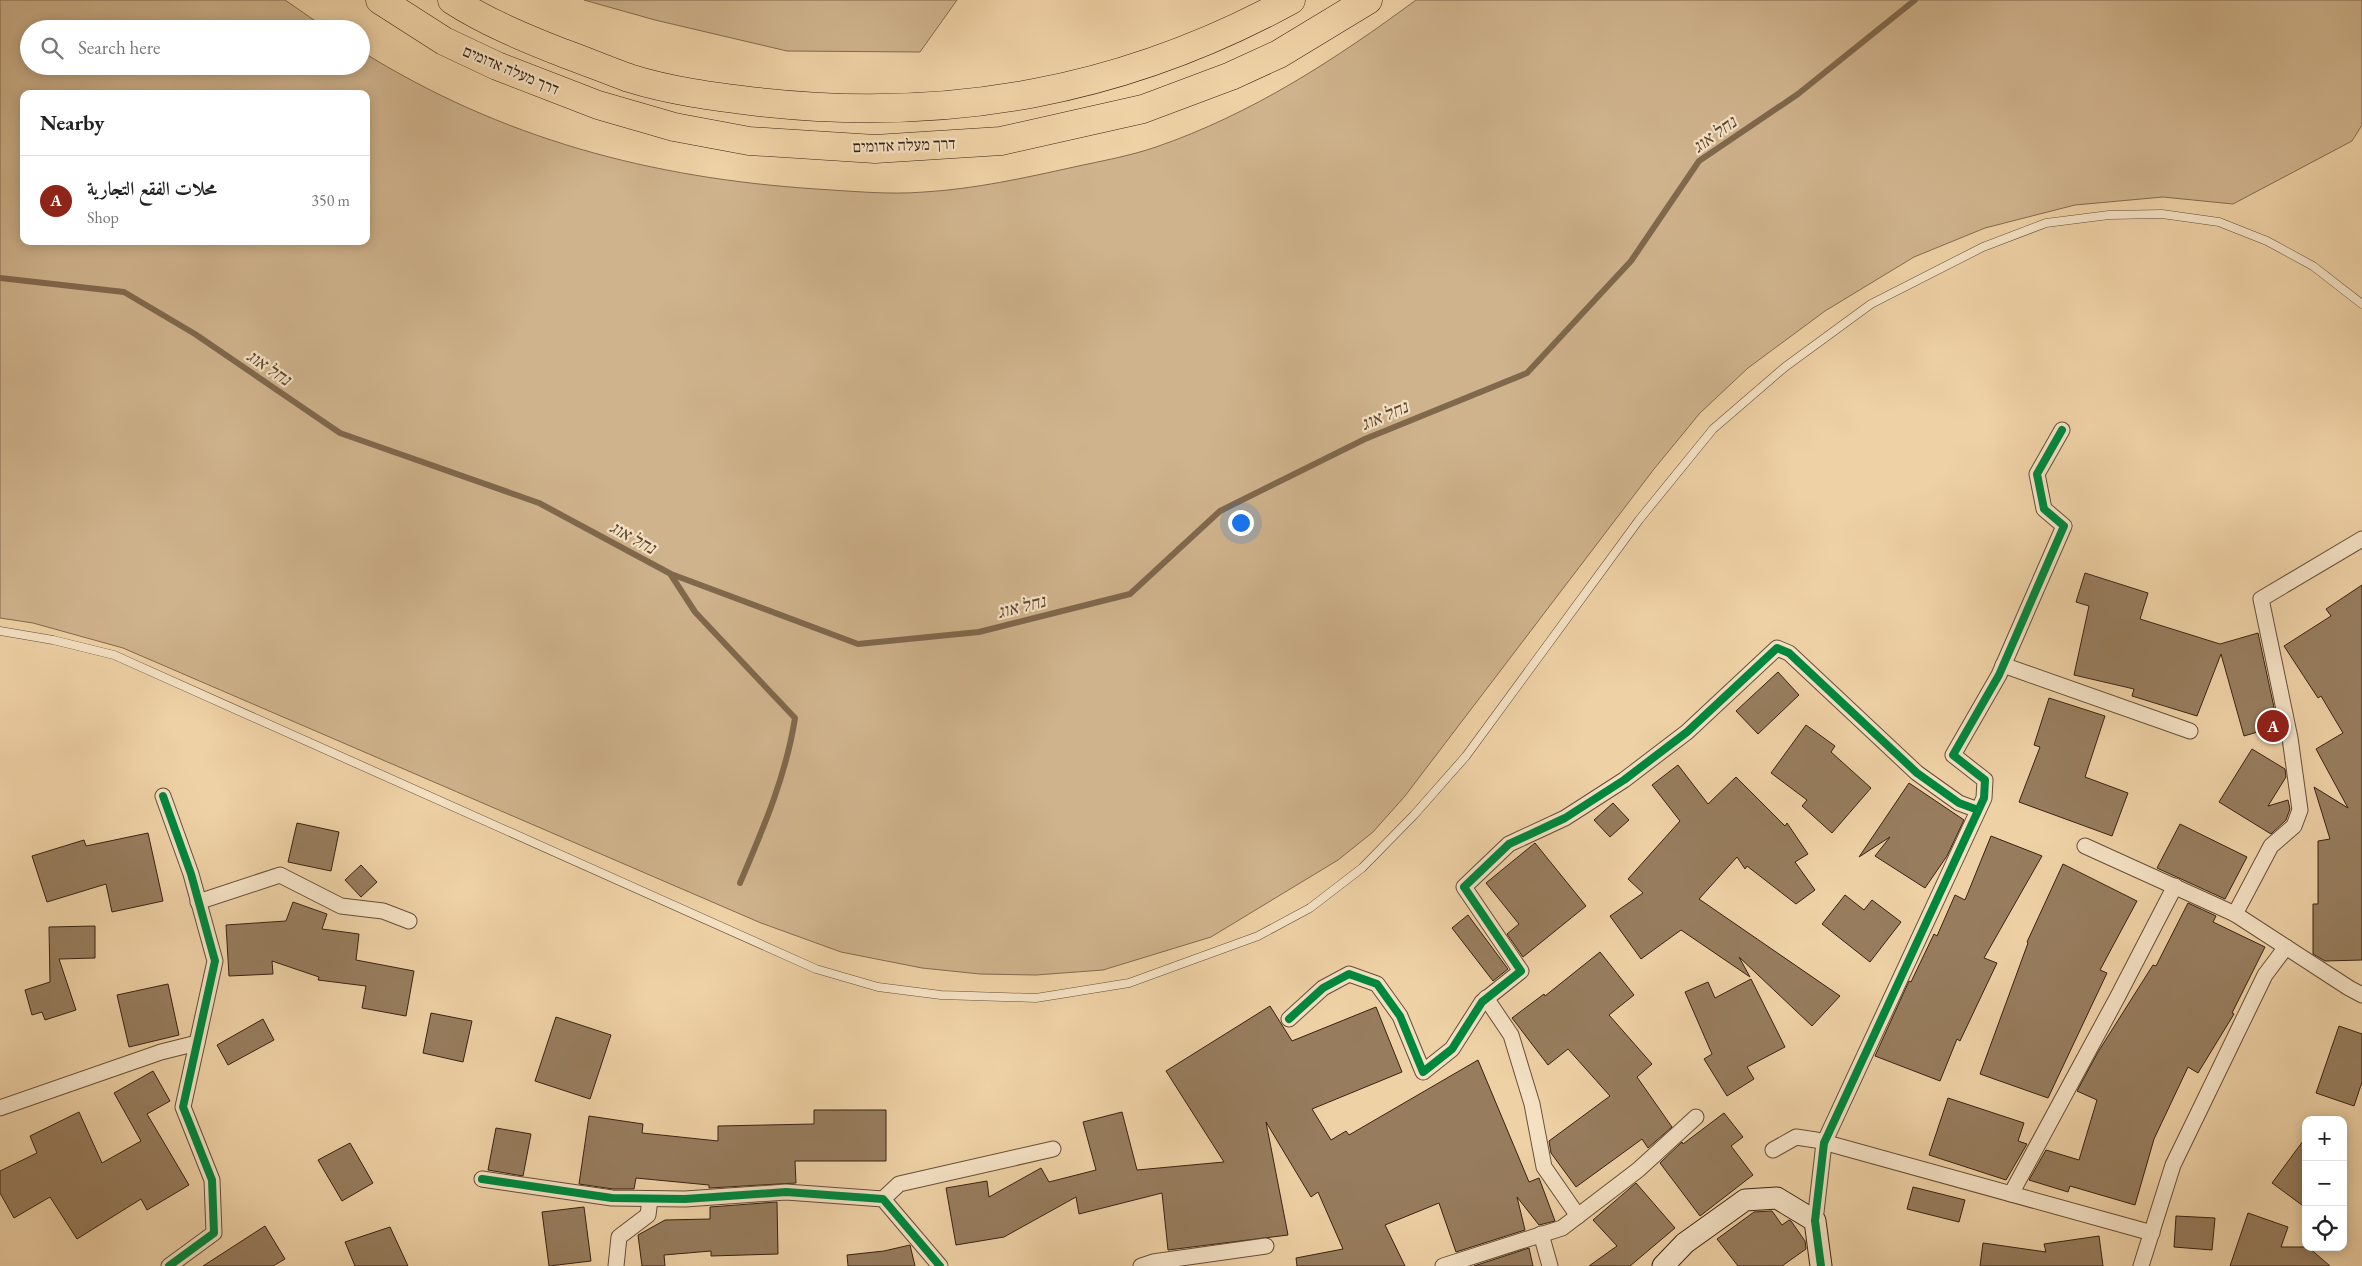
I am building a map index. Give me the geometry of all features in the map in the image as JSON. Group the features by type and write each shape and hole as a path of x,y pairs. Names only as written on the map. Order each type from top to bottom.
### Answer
{"highway":[{"name":"דרך מעלה אדומים","path":"380,0 444,41 497,66 598,105 674,127 749,141 875,149 1001,141 1143,109 1231,76 1279,54 1368,0"},
{"path":"452,0 526,38 631,78 710,96 793,106 871,110 959,105 1053,90 1112,76 1212,38 1290,0"}],"street":[{"path":"1820,1256 1816,1221 1824,1143 1984,798 1985,780 1953,755 2003,665 2064,526 2044,509 2037,474 2062,430"},
{"path":"2235,914 2271,846 2294,826 2300,810 2290,738 2260,598 2362,538"},
{"path":"1289,1018 1323,988 1349,974 1377,984 1400,1016 1423,1072 1452,1049 1486,998 1521,971 1464,887 1509,844 1565,818 1624,780 1687,732 1777,648 1789,653 1917,772 1959,803 1978,810"},
{"path":"2003,665 2190,731"},
{"path":"163,796 191,874 214,961 183,1107 212,1180 214,1233 168,1266"},
{"path":"2085,846 2235,914 2362,995"},
{"path":"198,902 280,875 341,906 383,910 409,920"},
{"path":"2011,1194 2175,886"},
{"path":"2141,1266 2173,1165 2265,975 2286,946"},
{"path":"1486,998 1511,1035 1532,1104 1544,1167 1578,1216"},
{"path":"0,1108 161,1052 197,1043"},
{"path":"1443,1266 1562,1228 1638,1170 1696,1117"},
{"path":"1773,1150 1796,1136 2152,1233"},
{"path":"883,1199 899,1184 1053,1150"},
{"path":"482,1179 612,1198 684,1199 786,1192 883,1199 940,1266"},
{"path":"1663,1266 1685,1243 1745,1200 1777,1198 1816,1221"},
{"path":"616,1266 619,1237 648,1215 650,1199"},
{"path":"1542,1234 1550,1266"},
{"path":"1141,1266 1153,1262 1266,1246"}],"lane":[{"path":"0,632 53,640 114,655 816,969 878,987 942,995 1036,998 1129,983 1258,936 1310,908 1362,868 1414,815 1466,756 1639,520 1713,429 1785,367 1871,304 1931,272 1983,247 2046,223 2109,215 2162,214 2219,222 2268,241 2313,266 2362,304"}],"shaded area":[{"path":"0,0 285,0 314,20 20,20 20,75 370,75 370,56 414,82 468,108 523,130 580,149 637,164 755,184 910,193 943,191 1037,175 1136,153 1191,134 1259,102 1324,64 1416,0 2362,0 2362,125 2352,141 2233,204 2163,197 2075,205 1985,228 1914,257 1825,311 1748,368 1700,413 1654,469 1405,796 1373,832 1338,860 1211,937 1103,970 1036,975 980,974 922,968 841,952 761,923 123,648 33,623 0,618"},
{"path":"584,0 957,0 920,52 787,51 655,20"}],"building":[{"path":"2085,573 2148,593 2140,619 2220,644 2258,633 2278,726 2244,736 2221,654 2197,716 2132,696 2134,689 2074,675 2089,606 2076,602"},
{"path":"2362,585 2362,960 2325,961 2313,954 2313,904 2318,904 2318,841 2330,839 2314,787 2348,808 2316,749 2343,733 2321,696 2318,698 2284,646 2331,616 2326,609"},
{"path":"1778,672 1799,695 1758,734 1736,711"},
{"path":"2049,698 2105,716 2085,777 2128,793 2112,836 2019,802 2040,747 2034,745"},
{"path":"1806,725 1835,746 1831,752 1871,788 1832,833 1802,806 1807,800 1771,773"},
{"path":"2252,749 2285,769 2286,777 2268,806 2288,800 2290,809 2286,820 2271,834 2219,802"},
{"path":"1678,765 1708,804 1736,777 1785,826 1787,823 1808,854 1795,862 1815,890 1796,904 1747,866 1745,869 1737,857 1699,899 1840,996 1812,1026 1739,957 1750,977 1681,930 1641,959 1610,916 1643,893 1628,879 1680,821 1652,785"},
{"path":"1909,783 1964,820 1947,856 1925,888 1875,856 1890,837 1859,857"},
{"path":"1613,803 1629,820 1610,837 1594,820"},
{"path":"297,823 339,832 331,871 288,862"},
{"path":"2180,824 2247,857 2225,899 2157,868"},
{"path":"148,833 163,901 112,912 106,884 47,902 32,856 84,840 86,846"},
{"path":"1991,836 2042,856 1984,958 1997,963 1960,1041 1957,1039 1940,1081 1875,1056 1909,981 1911,982 1934,934 1937,936 1955,895 1965,900"},
{"path":"1535,843 1586,906 1523,957 1507,934 1519,924 1486,883"},
{"path":"2063,864 2137,901 2100,970 2107,973 2048,1098 1980,1074 2027,942"},
{"path":"361,865 377,882 361,897 345,880"},
{"path":"1845,895 1864,910 1872,900 1901,922 1870,962 1822,924"},
{"path":"293,902 327,914 322,929 359,934 356,960 414,971 406,1016 362,1008 366,986 318,980 319,977 272,961 273,974 229,976 226,925 286,921"},
{"path":"2188,903 2216,916 2213,922 2265,947 2232,1013 2234,1014 2198,1073 2188,1067 2154,1139 2135,1205 2070,1186 2068,1192 2029,1180 2046,1150 2079,1160 2097,1100 2077,1091 2098,1052 2153,965 2156,966"},
{"path":"1468,915 1508,969 1493,981 1452,928"},
{"path":"95,926 95,958 59,959 76,1010 45,1020 42,1012 32,1015 25,990 50,982 49,927"},
{"path":"1600,952 1634,995 1609,1015 1652,1064 1637,1077 1672,1127 1648,1148 1642,1139 1576,1187 1551,1153 1549,1141 1610,1096 1568,1049 1548,1065 1512,1018 1544,994 1545,996"},
{"path":"1751,979 1785,1047 1747,1067 1754,1079 1727,1096 1704,1059 1712,1054 1685,992 1708,982 1715,998"},
{"path":"168,984 179,1035 129,1047 117,995"},
{"path":"1270,1006 1292,1041 1376,1007 1402,1072 1312,1109 1331,1140 1346,1131 1349,1135 1478,1060 1529,1182 1539,1178 1555,1221 1539,1225 1517,1197 1525,1230 1456,1252 1439,1203 1385,1225 1405,1266 1297,1266 1296,1258 1343,1249 1318,1192 1311,1197 1266,1122 1288,1235 1168,1250 1162,1193 1079,1214 1076,1197 1004,1237 956,1245 946,1188 987,1181 989,1197 1041,1168 1049,1182 1096,1170 1083,1122 1122,1112 1137,1170 1224,1162 1166,1071"},
{"path":"431,1013 472,1021 463,1062 423,1053"},
{"path":"556,1017 611,1035 590,1099 535,1081"},
{"path":"263,1019 274,1040 228,1065 217,1045"},
{"path":"2339,1026 2362,1034 2362,1082 2354,1106 2316,1093"},
{"path":"153,1071 170,1101 147,1114 189,1185 147,1210 141,1199 77,1239 50,1197 14,1218 0,1193 0,1171 37,1153 30,1136 79,1112 102,1163 141,1141 114,1093"},
{"path":"1948,1098 2024,1123 2018,1141 2027,1144 2006,1180 1929,1155"},
{"path":"814,1110 886,1110 886,1161 795,1161 796,1183 709,1188 709,1185 636,1178 634,1189 613,1189 579,1184 589,1116 643,1124 642,1133 718,1141 718,1126 814,1124"},
{"path":"1724,1113 1743,1137 1731,1146 1753,1175 1700,1216 1660,1163 1682,1142 1683,1144"},
{"path":"496,1128 531,1134 523,1176 488,1170"},
{"path":"2302,1142 2302,1205 2272,1183"},
{"path":"350,1143 373,1183 342,1201 318,1160"},
{"path":"1636,1183 1675,1228 1630,1266 1589,1266 1617,1246 1593,1220"},
{"path":"1913,1187 1965,1200 1959,1222 1907,1209"},
{"path":"777,1202 778,1254 711,1256 711,1251 664,1255 665,1266 642,1266 638,1235 665,1220 710,1219 710,1207"},
{"path":"584,1207 591,1261 549,1266 542,1212"},
{"path":"1772,1211 1782,1225 1789,1220 1791,1221 1805,1241 1806,1249 1782,1266 1738,1266 1717,1239 1754,1212"},
{"path":"2248,1213 2288,1227 2281,1247 2302,1247 2302,1251 2313,1251 2330,1266 2230,1266"},
{"path":"2176,1216 2215,1218 2212,1250 2174,1247"},
{"path":"265,1226 285,1259 273,1266 203,1266"},
{"path":"390,1227 408,1266 355,1266 345,1242"},
{"path":"2099,1236 2103,1266 1980,1266 1983,1243 2046,1252 2044,1244"},
{"path":"910,1245 915,1266 848,1266 847,1255 884,1251"},
{"path":"1529,1248 1533,1266 1474,1266"}],"waterway":[{"name":"נחל אוג","path":"0,278 124,292 195,334 340,433 539,503 671,574 858,644 979,632 1130,594 1220,511 1365,439 1527,373 1631,261 1699,161 1798,94 1915,0"},
{"path":"671,575 695,612 795,718 780,781 740,883"}],"cycle path":[{"path":"1821,1266 1815,1221 1824,1143 1984,798 1985,780 1953,755 1999,675 2064,526 2044,509 2037,474 2062,430"},
{"path":"1289,1019 1323,988 1349,974 1377,984 1400,1016 1423,1072 1452,1049 1482,1002 1521,971 1464,887 1509,844 1565,818 1624,780 1687,732 1777,648 1789,653 1917,773 1959,803 1978,810"},
{"path":"163,796 191,874 215,961 183,1107 212,1180 214,1233 169,1266"},
{"path":"482,1179 612,1198 685,1199 786,1192 883,1199 940,1266"}],"place":[{"name":"محلات الفقع التجارية","path":"2273,726"}]}
